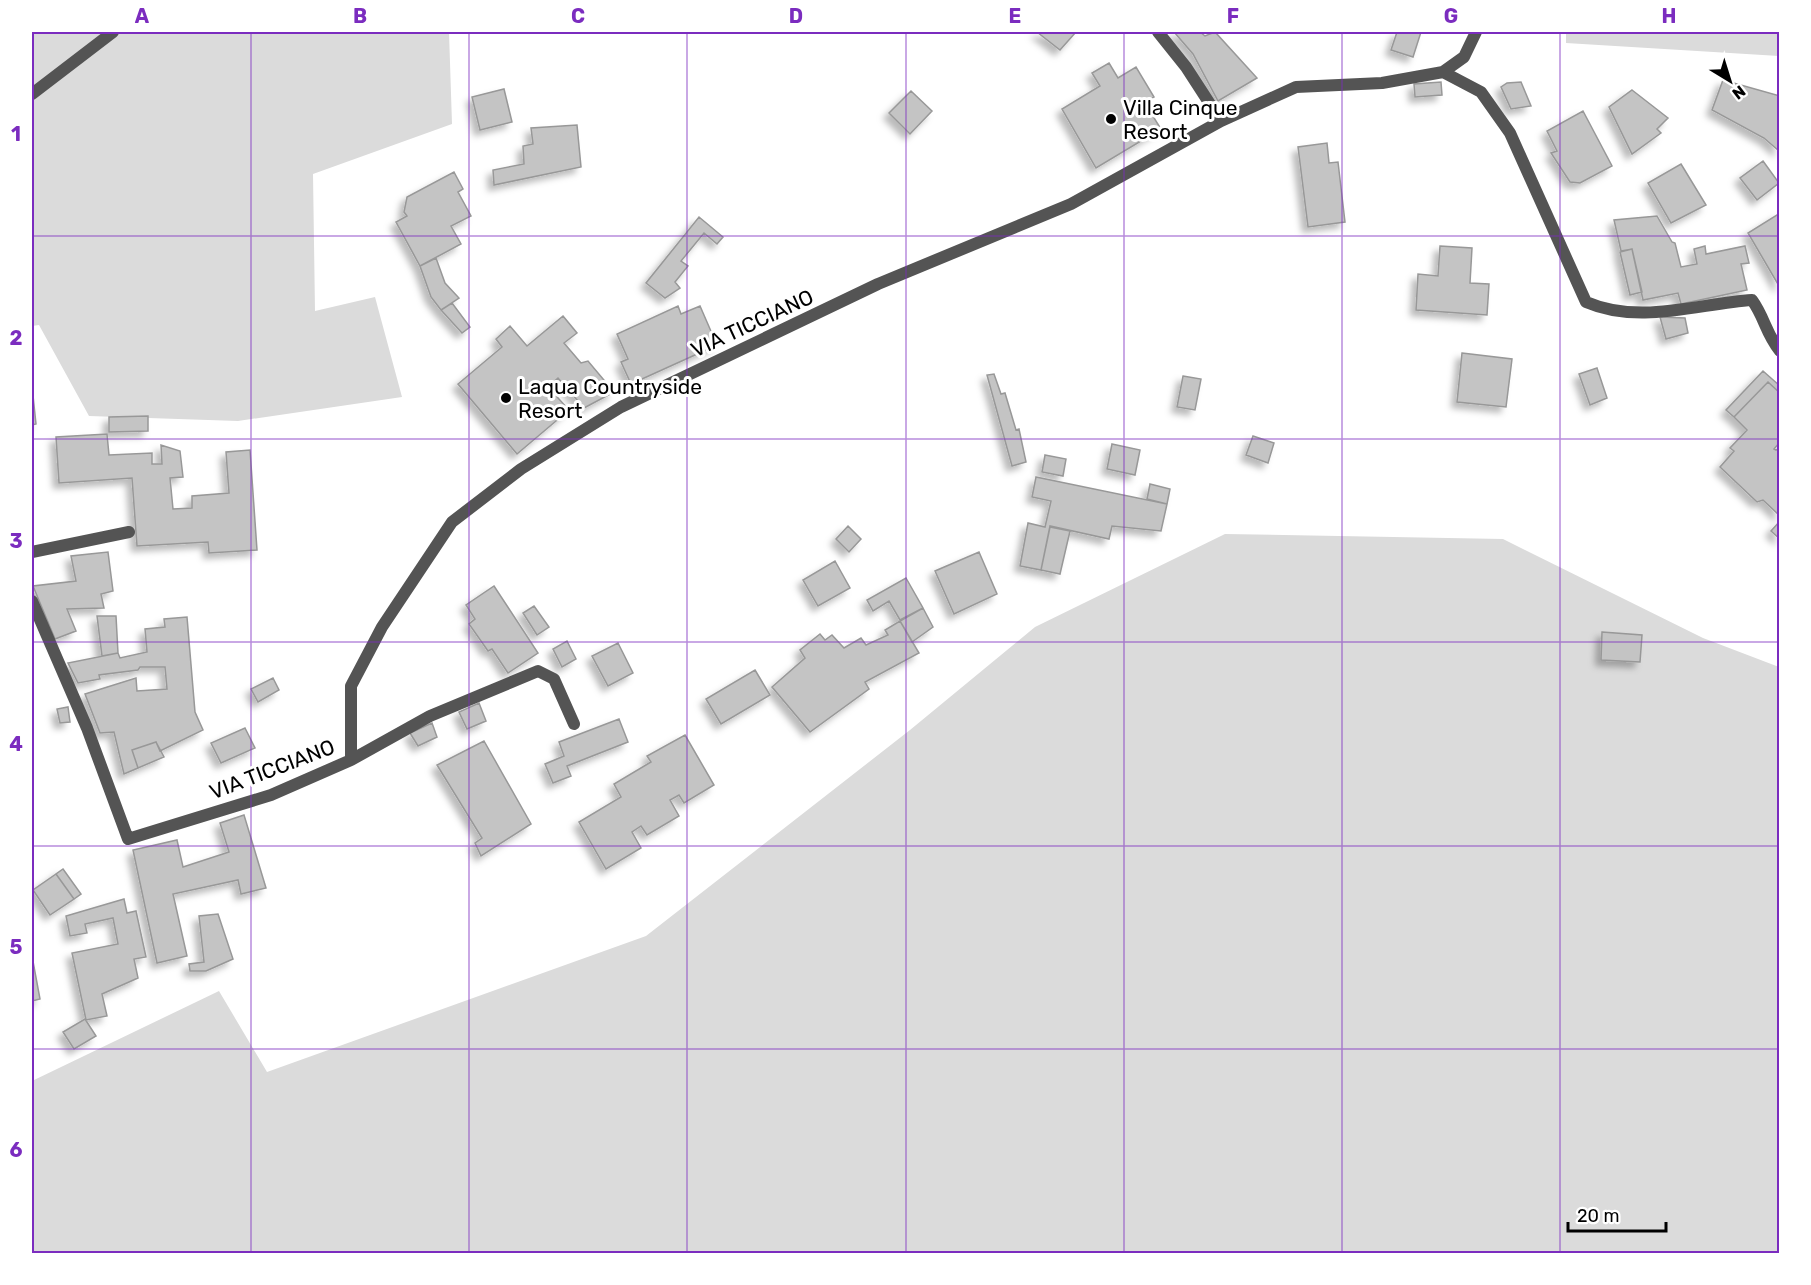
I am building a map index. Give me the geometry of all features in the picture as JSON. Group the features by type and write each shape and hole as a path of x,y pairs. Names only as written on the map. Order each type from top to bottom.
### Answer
{"street":[{"path":"32,94 113,32"},
{"path":"1158,32 1186,67 1221,121"},
{"name":"VIA TICCIANO","path":"32,601 87,728 128,839 271,795 351,760 351,686 382,627 452,522 521,469 621,407 878,284 1071,204 1221,121 1296,87 1382,83 1443,72 1464,57 1476,32"},
{"path":"1443,72 1481,92 1510,133 1586,302 1606,310 1661,312 1752,300 1762,313 1766,334 1779,351"},
{"path":"32,552 129,532"},
{"path":"351,760 430,716 538,671 554,679 574,724"}],"shaded area":[{"path":"32,32 449,32 452,124 313,174 315,311 375,297 402,397 238,421 89,416 39,325 32,326"},
{"path":"1566,32 1779,32 1779,56 1566,43"},
{"path":"1225,534 1503,539 1703,638 1779,667 1779,1253 32,1254 32,1081 219,991 267,1072 646,936 910,730 1035,627"}],"building":[{"path":"1037,32 1076,32 1060,50"},
{"path":"1174,32 1200,32 1205,36 1215,32 1257,78 1218,101 1193,54"},
{"path":"1397,32 1421,32 1413,57 1391,50"},
{"name":"Villa Cinque Resort","path":"1109,63 1118,78 1136,67 1154,97 1144,102 1161,129 1096,168 1062,109 1100,86 1092,73"},
{"path":"1723,80 1780,96 1779,151 1764,138 1712,110"},
{"path":"1441,82 1442,95 1415,97 1414,84"},
{"path":"1521,82 1531,106 1511,109 1501,87 1507,83"},
{"path":"504,89 512,122 480,130 472,97"},
{"path":"1632,90 1668,118 1657,129 1661,133 1632,154 1609,107"},
{"path":"911,91 932,111 910,134 889,113"},
{"path":"1583,111 1612,166 1580,183 1570,182 1551,153 1557,151 1547,131"},
{"path":"577,125 581,167 494,185 493,170 524,164 523,146 533,144 531,128"},
{"path":"1327,143 1329,163 1338,162 1345,222 1308,227 1298,147"},
{"path":"1763,161 1779,183 1757,200 1740,178"},
{"path":"1681,164 1706,205 1671,223 1648,183"},
{"path":"454,172 463,189 458,192 471,216 451,226 461,244 420,266 396,222 407,216 404,212 407,197"},
{"path":"1780,213 1780,286 1779,286 1748,233"},
{"path":"1657,216 1672,242 1675,243 1681,267 1697,264 1694,249 1705,246 1706,254 1745,246 1749,263 1741,264 1747,290 1681,304 1678,293 1643,300 1632,249 1621,251 1614,220"},
{"path":"699,217 723,237 717,244 704,233 681,261 688,266 675,282 680,288 665,298 646,283"},
{"path":"1440,246 1472,248 1470,283 1489,284 1487,315 1416,310 1418,274 1438,276"},
{"path":"1632,249 1642,292 1630,295 1620,252"},
{"path":"436,258 445,283 459,298 441,310 431,297 420,266"},
{"path":"452,303 470,327 462,333 441,310"},
{"path":"678,306 681,314 700,306 717,345 631,384 621,362 628,359 617,334"},
{"path":"563,316 577,333 564,343 581,363 588,361 614,392 584,408 558,378 548,387 569,410 517,454 458,384 502,347 496,339 510,326 527,346"},
{"path":"1660,317 1685,318 1688,333 1666,339"},
{"path":"1462,353 1512,359 1506,407 1457,402"},
{"path":"1597,368 1607,398 1590,405 1579,374"},
{"path":"1763,371 1780,386 1780,393 1768,382 1734,417 1726,410"},
{"path":"994,374 1001,394 1005,393 1016,430 1019,429 1026,462 1012,466 987,375"},
{"path":"1183,376 1201,379 1195,410 1177,407"},
{"path":"1768,382 1780,393 1780,442 1774,449 1780,447 1780,516 1763,500 1757,502 1720,467 1734,451 1730,448 1747,430 1734,417"},
{"path":"32,386 36,424 32,425"},
{"path":"148,416 148,431 109,432 109,417"},
{"path":"107,434 109,455 152,453 152,464 162,464 161,445 180,451 183,477 170,478 173,509 192,508 192,496 229,493 226,452 250,450 257,550 209,553 208,542 137,546 132,478 59,483 56,437"},
{"path":"1253,436 1274,443 1268,463 1246,455"},
{"path":"1112,444 1140,450 1135,475 1107,469"},
{"path":"1045,455 1066,459 1063,476 1042,472"},
{"path":"1036,477 1167,504 1161,531 1112,526 1109,539 1050,526 1041,570 1020,566 1028,523 1045,527 1051,501 1032,497"},
{"path":"1150,484 1170,489 1167,504 1147,499"},
{"path":"1780,521 1780,539 1771,531"},
{"path":"848,526 861,539 849,552 836,539"},
{"path":"1050,527 1070,531 1060,574 1041,570"},
{"path":"108,552 113,591 101,594 104,608 67,609 76,631 55,639 33,586 76,581 71,556"},
{"path":"979,552 997,594 954,614 935,571"},
{"path":"835,561 850,588 818,606 803,580"},
{"path":"906,578 923,608 900,620 889,601 873,611 867,600"},
{"path":"494,586 538,653 508,673 492,649 488,651 469,624 475,619 466,605"},
{"path":"534,606 549,627 537,635 523,613"},
{"path":"923,608 933,627 912,642 900,621"},
{"path":"97,616 116,616 118,653 102,656"},
{"path":"187,617 195,712 203,730 160,751 156,742 132,750 138,768 124,774 114,732 100,733 85,694 136,678 137,691 167,689 165,667 140,667 138,670 99,675 100,679 78,683 68,663 118,653 120,658 147,652 145,629 165,627 164,619"},
{"path":"900,621 919,653 865,682 869,689 810,732 772,687 805,658 800,650 820,634 825,640 832,635 844,648 861,638 866,645 888,635 885,630"},
{"path":"1602,632 1642,635 1640,662 1601,660"},
{"path":"567,641 576,659 562,667 553,649"},
{"path":"618,643 633,673 608,686 592,656"},
{"path":"755,670 770,695 721,724 706,699"},
{"path":"273,678 279,690 258,702 251,689"},
{"path":"479,703 486,721 467,729 459,712"},
{"path":"68,707 70,722 60,723 57,709"},
{"path":"619,719 628,742 567,766 571,776 553,783 545,764 564,756 559,742"},
{"path":"432,723 437,737 418,746 410,733"},
{"path":"245,728 255,748 221,763 211,743"},
{"path":"685,735 714,785 684,803 679,795 670,800 679,816 647,835 641,826 632,832 641,848 606,869 579,822 621,797 614,784 651,762 647,756"},
{"path":"484,741 531,824 481,856 475,843 482,838 437,765"},
{"path":"156,742 164,757 138,768 132,750"},
{"path":"244,815 266,888 241,894 238,880 173,894 187,956 157,963 133,850 177,840 183,867 229,852 220,823"},
{"path":"63,869 81,894 74,899 56,874"},
{"path":"56,874 74,899 50,915 33,890"},
{"path":"124,899 127,913 136,911 146,957 134,959 138,978 102,994 107,1016 86,1020 72,953 118,944 113,918 85,924 87,933 70,936 66,916"},
{"path":"218,914 233,959 206,971 190,971 189,964 204,962 199,916"},
{"path":"32,956 40,999 32,1001"},
{"path":"85,1019 96,1036 74,1049 63,1032"}],"place":[{"name":"Villa Cinque Resort","path":"1111,119"},
{"name":"Laqua Countryside Resort","path":"506,398"}]}
